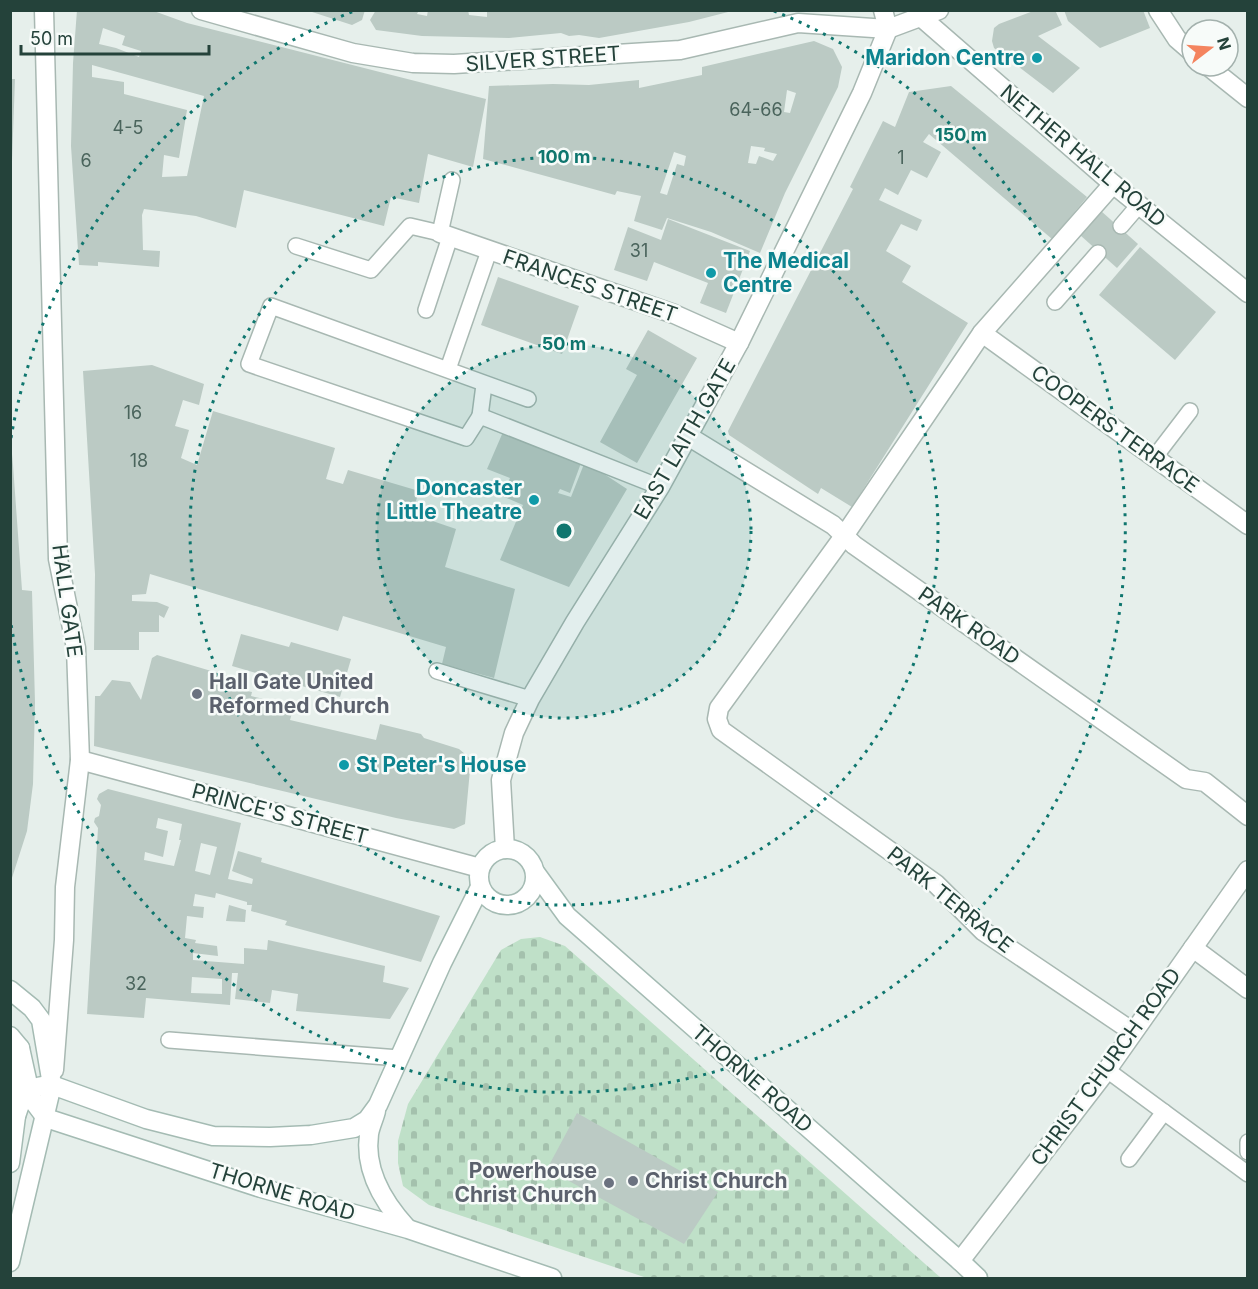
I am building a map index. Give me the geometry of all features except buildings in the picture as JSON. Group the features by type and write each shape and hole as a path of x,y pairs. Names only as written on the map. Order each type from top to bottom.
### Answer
{"street":[{"name":"HALL GATE","path":"10,1262 52,1085 64,940 64,887 80,760 76,648 58,559 44,10"},
{"name":"SILVER STREET","path":"201,10 353,52 413,63 454,64 680,50 798,23 888,29"},
{"path":"883,10 888,29 939,10"},
{"path":"1158,10 1180,42"},
{"name":"NETHER HALL ROAD","path":"921,17 1113,184 1248,293"},
{"name":"EAST LAITH GATE","path":"505,849 501,780 514,733 530,699 575,622 660,487 739,343 862,93 888,29"},
{"path":"1223,78 1248,98"},
{"path":"844,536 982,333 1113,184"},
{"name":"FRANCES STREET","path":"445,235 674,314 739,343"},
{"name":"COOPERS TERRACE","path":"982,333 1248,525"},
{"name":"PARK ROAD","path":"688,436 834,525 854,545 1186,779 1205,782 1248,816"},
{"name":"PARK TERRACE","path":"844,536 719,708 717,719 721,730 936,884 983,931 1133,1032"},
{"name":"PRINCE'S STREET","path":"80,760 480,878"},
{"path":"505,849 517,850 531,862 536,881 527,898 518,904 509,906 491,901 484,895 480,878 484,860 490,854 505,849"},
{"name":"CHRIST CHURCH ROAD","path":"960,1261 1107,1070 1248,870"},
{"name":"THORNE ROAD","path":"535,872 567,916 583,931 978,1278"},
{"name":"THORNE ROAD","path":"52,1085 146,1119 213,1136 311,1135 354,1128 367,1120 378,1105 480,878"},
{"path":"1193,948 1248,989"},
{"path":"10,990 32,1008 41,1020 52,1085 41,1085 29,1089 21,1098 16,1116"},
{"path":"15,1042 31,1098 46,1118"},
{"path":"10,1163 16,1116 15,1042"},
{"path":"378,1105 369,1134 371,1166 379,1190 391,1211 408,1229"},
{"name":"THORNE ROAD","path":"46,1118 261,1188 408,1229 552,1278"}],"lane":[{"path":"426,310 445,235 452,180"},
{"path":"1121,226 1139,205"},
{"path":"296,246 371,270 410,226 445,235"},
{"path":"448,369 489,250"},
{"path":"1055,302 1098,253"},
{"path":"484,385 480,416 466,438 249,364 271,306 448,369 484,385 528,399"},
{"path":"1154,458 1190,411"},
{"path":"480,416 660,487"},
{"path":"437,671 530,699"},
{"path":"169,1040 399,1058"},
{"path":"1107,1070 1248,1174"},
{"path":"1129,1158 1164,1112"},
{"path":"1248,1142 1248,1152"}],"green space":[{"path":"540,937 565,946 941,1278 647,1278 429,1205 403,1186 398,1163 398,1141 408,1104 501,950 521,939"}],"place":[{"name":"Maridon Centre","path":"1037,58"},
{"name":"The Medical Centre","path":"711,273"},
{"name":"Doncaster Little Theatre","path":"534,500"},
{"name":"Hall Gate United Reformed Church","path":"197,694"},
{"name":"St Peter's House","path":"344,765"},
{"name":"Christ Church","path":"633,1181"},
{"name":"Powerhouse Christ Church","path":"609,1183"}]}
